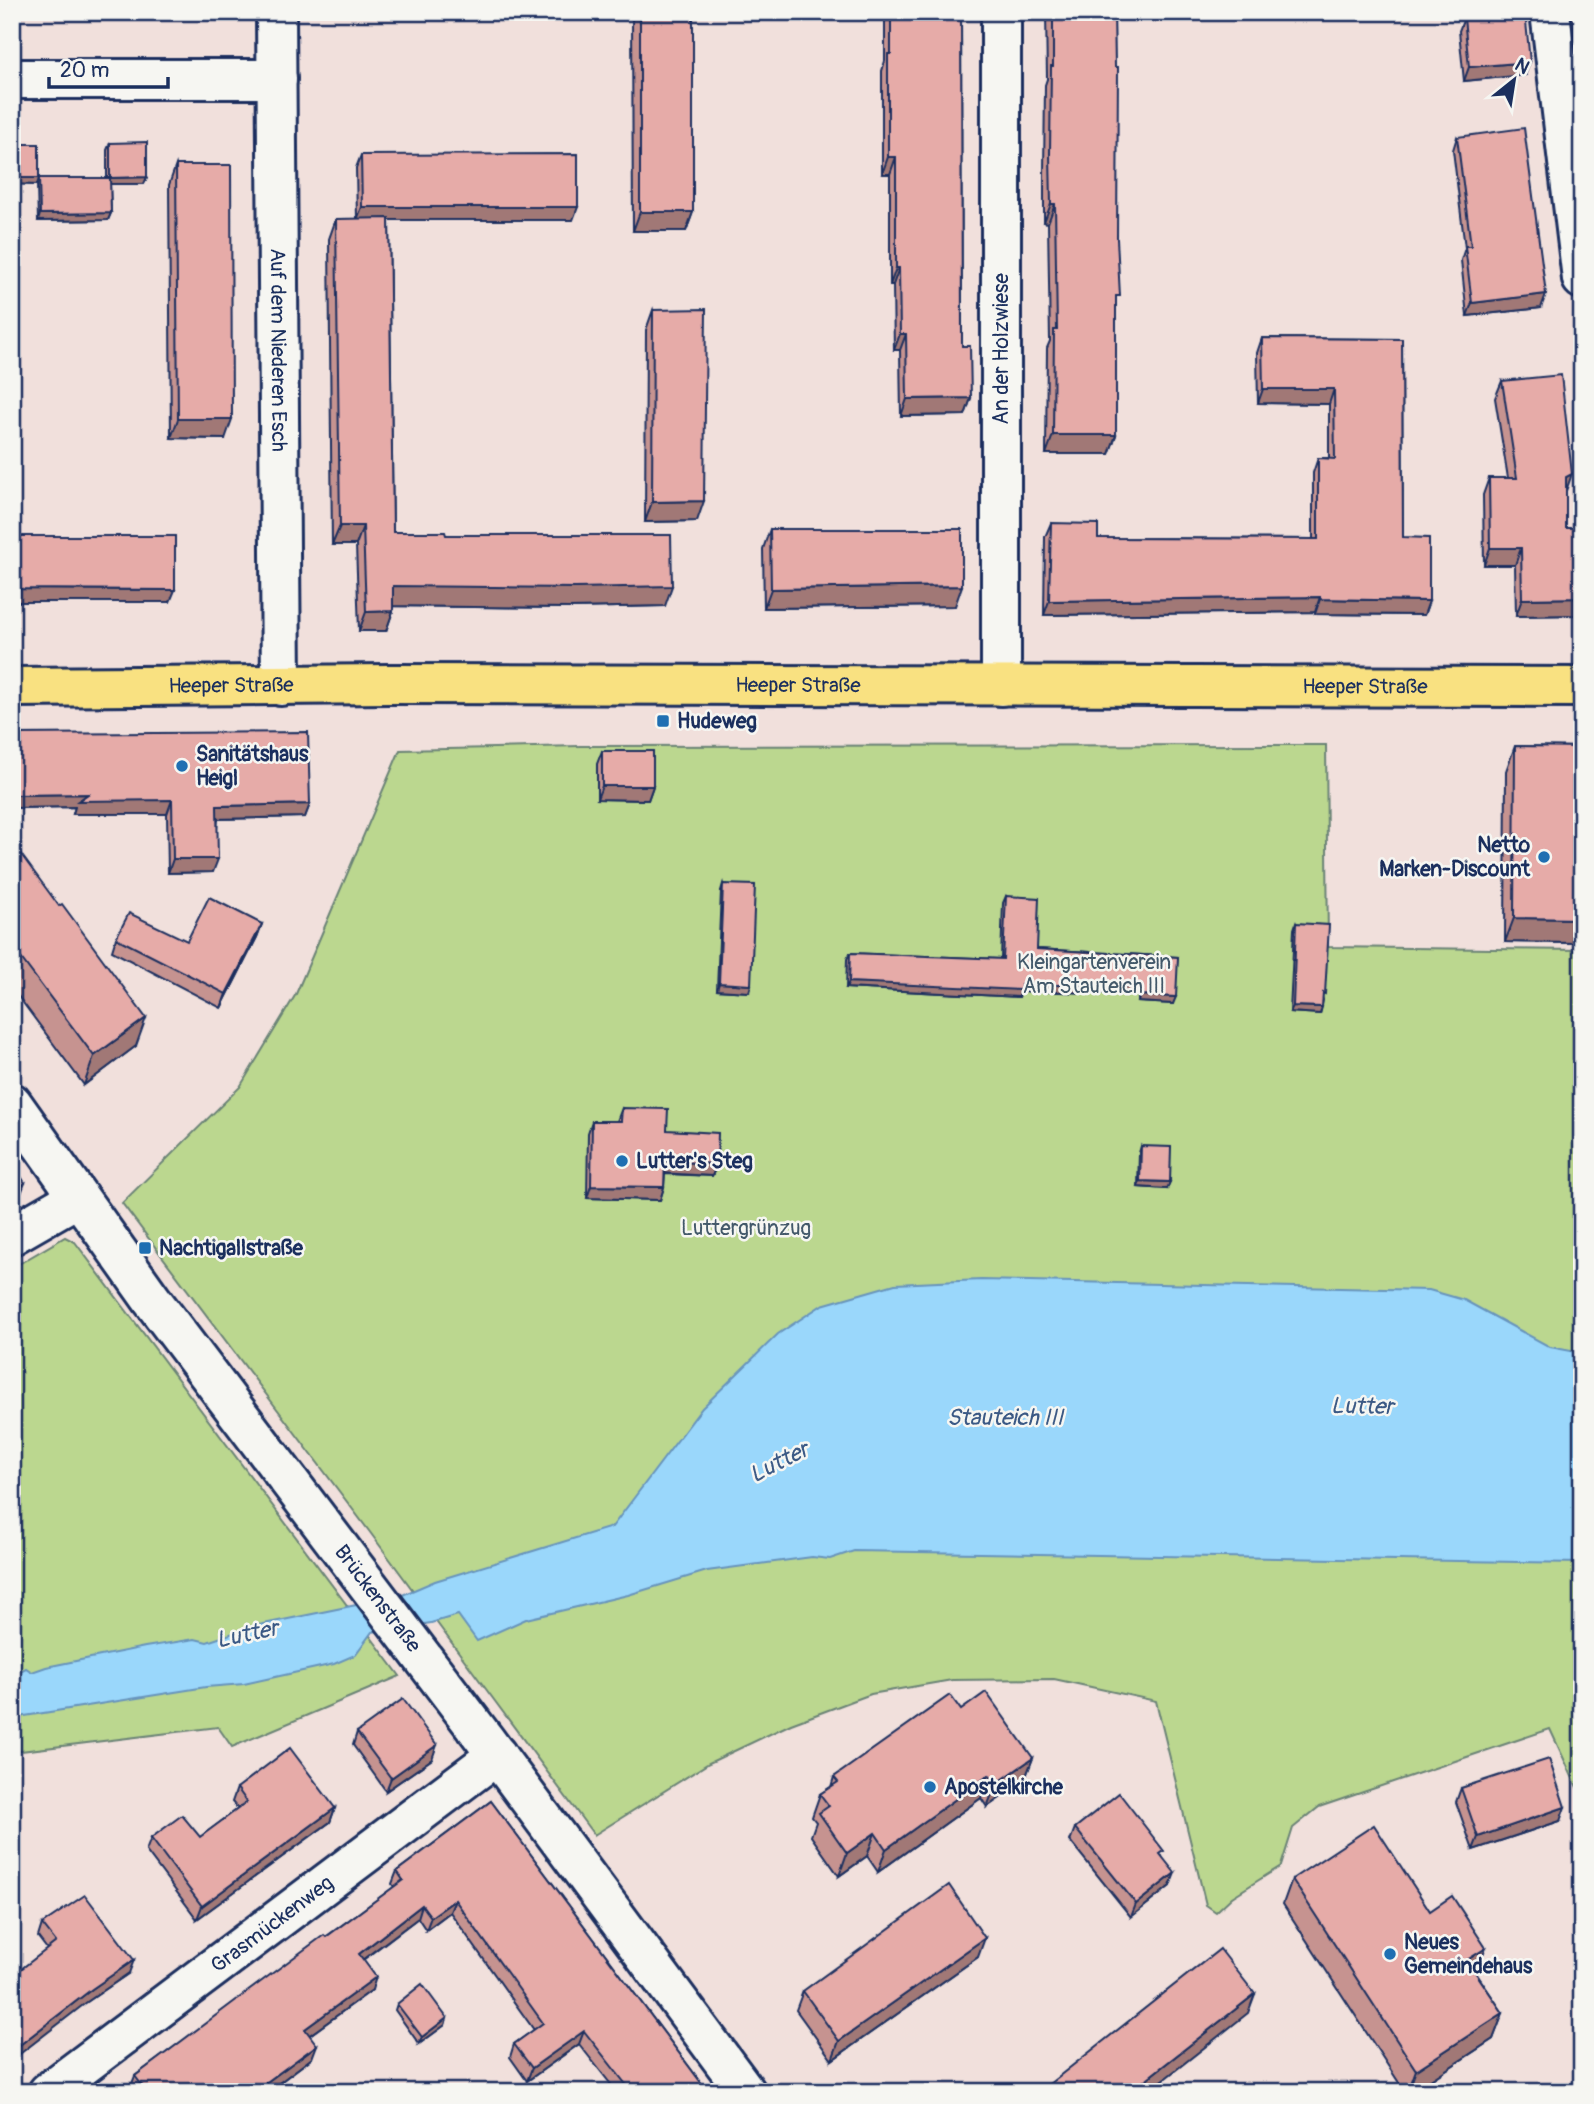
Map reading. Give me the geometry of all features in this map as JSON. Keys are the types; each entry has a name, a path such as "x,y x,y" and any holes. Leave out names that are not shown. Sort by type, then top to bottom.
{"main road":[{"name":"Heeper Straße","path":"12,687 1582,687"}],"street":[{"name":"Auf dem Niederen Esch","path":"276,12 281,686"},
{"name":"An der Holzwiese","path":"1001,12 1001,686"},
{"path":"1550,12 1582,279"},
{"path":"12,79 277,79"},
{"name":"Brückenstraße","path":"12,1103 152,1300 497,1755 746,2092"},
{"path":"12,1235 78,1197"},
{"name":"Grasmückenweg","path":"48,2092 497,1755"}],"green space":[{"name":"Luttergrünzug","path":"1326,745 1328,947 1582,950 1582,1798 1550,1729 1319,1807 1293,1828 1281,1866 1232,1897 1216,1912 1206,1905 1156,1701 1054,1679 952,1680 871,1694 791,1724 709,1763 594,1835 122,1203 240,1087 296,994 400,750 581,746"},
{"path":"65,1237 75,1242 400,1676 232,1747 218,1727 12,1752 12,1268"}],"water":[{"name":"Stauteich III","path":"981,1280 1429,1290 1464,1300 1550,1347 1582,1353 1582,1563 854,1551 830,1559 812,1557 707,1571 628,1595 526,1619 477,1641 458,1615 431,1623 372,1632 355,1655 334,1664 244,1684 206,1687 12,1718 12,1675 26,1668 32,1672 145,1647 195,1639 207,1642 254,1626 400,1596 435,1581 612,1527 702,1408 778,1334 822,1305 895,1284"}],"building":[{"path":"640,12 693,12 693,212 640,212"},
{"path":"891,12 961,12 962,346 970,346 971,398 907,399 906,334 900,334 899,268 896,268 896,157 888,157 888,54 891,54"},
{"path":"1053,12 1114,12 1115,67 1118,67 1117,239 1120,296 1116,296 1116,435 1053,435 1054,330 1057,330 1055,204 1051,204 1050,154"},
{"path":"1525,12 1530,62 1469,67 1464,18"},
{"path":"1524,128 1546,294 1472,303 1465,246 1471,246 1457,137"},
{"path":"147,142 147,177 110,178 110,143"},
{"path":"12,144 39,144 39,178 12,178"},
{"path":"578,154 578,207 362,207 361,155"},
{"path":"176,165 231,165 232,419 178,419"},
{"path":"39,178 110,178 111,213 40,214"},
{"path":"389,218 393,532 445,532 446,535 671,535 672,586 393,586 393,611 366,612 363,526 340,526 336,219"},
{"path":"706,309 704,501 652,502 653,310"},
{"path":"1262,338 1402,339 1403,537 1429,538 1429,601 1320,597 1049,601 1051,523 1098,524 1098,538 1318,539 1318,458 1335,459 1334,389 1263,389"},
{"path":"1561,375 1572,474 1566,477 1566,528 1582,528 1582,598 1522,599 1521,548 1490,548 1489,478 1517,478 1502,381"},
{"path":"770,529 962,529 962,586 771,589"},
{"path":"12,536 175,536 175,590 12,589"},
{"path":"308,732 310,804 217,806 218,859 173,859 172,800 78,801 88,794 12,795 12,734"},
{"name":"Netto Marken-Discount","path":"1515,746 1582,747 1582,919 1514,918"},
{"path":"602,751 653,751 653,786 602,786"},
{"path":"12,842 59,906 62,904 146,1018 94,1056 12,946"},
{"path":"723,884 755,885 751,985 719,983"},
{"path":"1006,896 1039,898 1037,949 1178,957 1176,997 1140,995 1140,987 1021,984 1021,990 849,982 850,953 1003,959"},
{"path":"209,897 262,924 226,994 116,938 129,913 187,941"},
{"path":"1296,923 1329,925 1322,1007 1293,1006"},
{"path":"622,1108 668,1109 667,1130 718,1133 717,1164 665,1161 664,1187 591,1186 592,1121 621,1121"},
{"path":"1141,1146 1171,1147 1170,1182 1140,1181"},
{"path":"12,1162 25,1183 12,1191"},
{"name":"Apostelkirche","path":"986,1692 1033,1758 996,1784 989,1775 886,1849 875,1833 847,1853 819,1813 829,1806 820,1794 838,1782 834,1777 950,1695 961,1710"},
{"path":"403,1699 437,1745 391,1778 357,1732"},
{"path":"290,1748 335,1808 202,1906 151,1838 182,1815 200,1837 247,1802 237,1788"},
{"path":"1549,1759 1565,1807 1478,1837 1461,1788"},
{"path":"1119,1793 1164,1851 1160,1854 1175,1873 1136,1904 1075,1828"},
{"path":"491,1801 708,2092 632,2092 584,2031 532,2068 514,2044 543,2023 455,1900 431,1917 422,1905 359,1954 376,1977 305,2029 317,2045 260,2087 249,2092 147,2092 135,2076 324,1935 326,1937 403,1880 397,1871"},
{"name":"Neues Gemeindehaus","path":"1374,1825 1430,1911 1452,1896 1486,1948 1467,1960 1503,2013 1416,2070 1292,1879"},
{"path":"949,1885 985,1938 839,2041 803,1991"},
{"path":"85,1895 134,1960 12,2051 12,1976 56,1942 42,1924"},
{"path":"1220,1949 1255,1994 1130,2092 1039,2092"},
{"path":"422,1984 447,2018 422,2037 397,2004"}],"place":[{"name":"Hudeweg","path":"663,721"},
{"name":"Sanitätshaus Heigl","path":"182,766"},
{"name":"Netto Marken-Discount","path":"1544,857"},
{"name":"Lutter's Steg","path":"622,1161"},
{"name":"Nachtigallstraße","path":"145,1248"},
{"name":"Apostelkirche","path":"930,1787"},
{"name":"Neues Gemeindehaus","path":"1390,1954"}],"park label":[{"name":"Kleingartenverein Am Stauteich III","path":"1094,974"}],"water label":[{"name":"Lutter","path":"1362,1406"},
{"name":"Lutter","path":"779,1462"},
{"name":"Lutter","path":"247,1634"}]}
